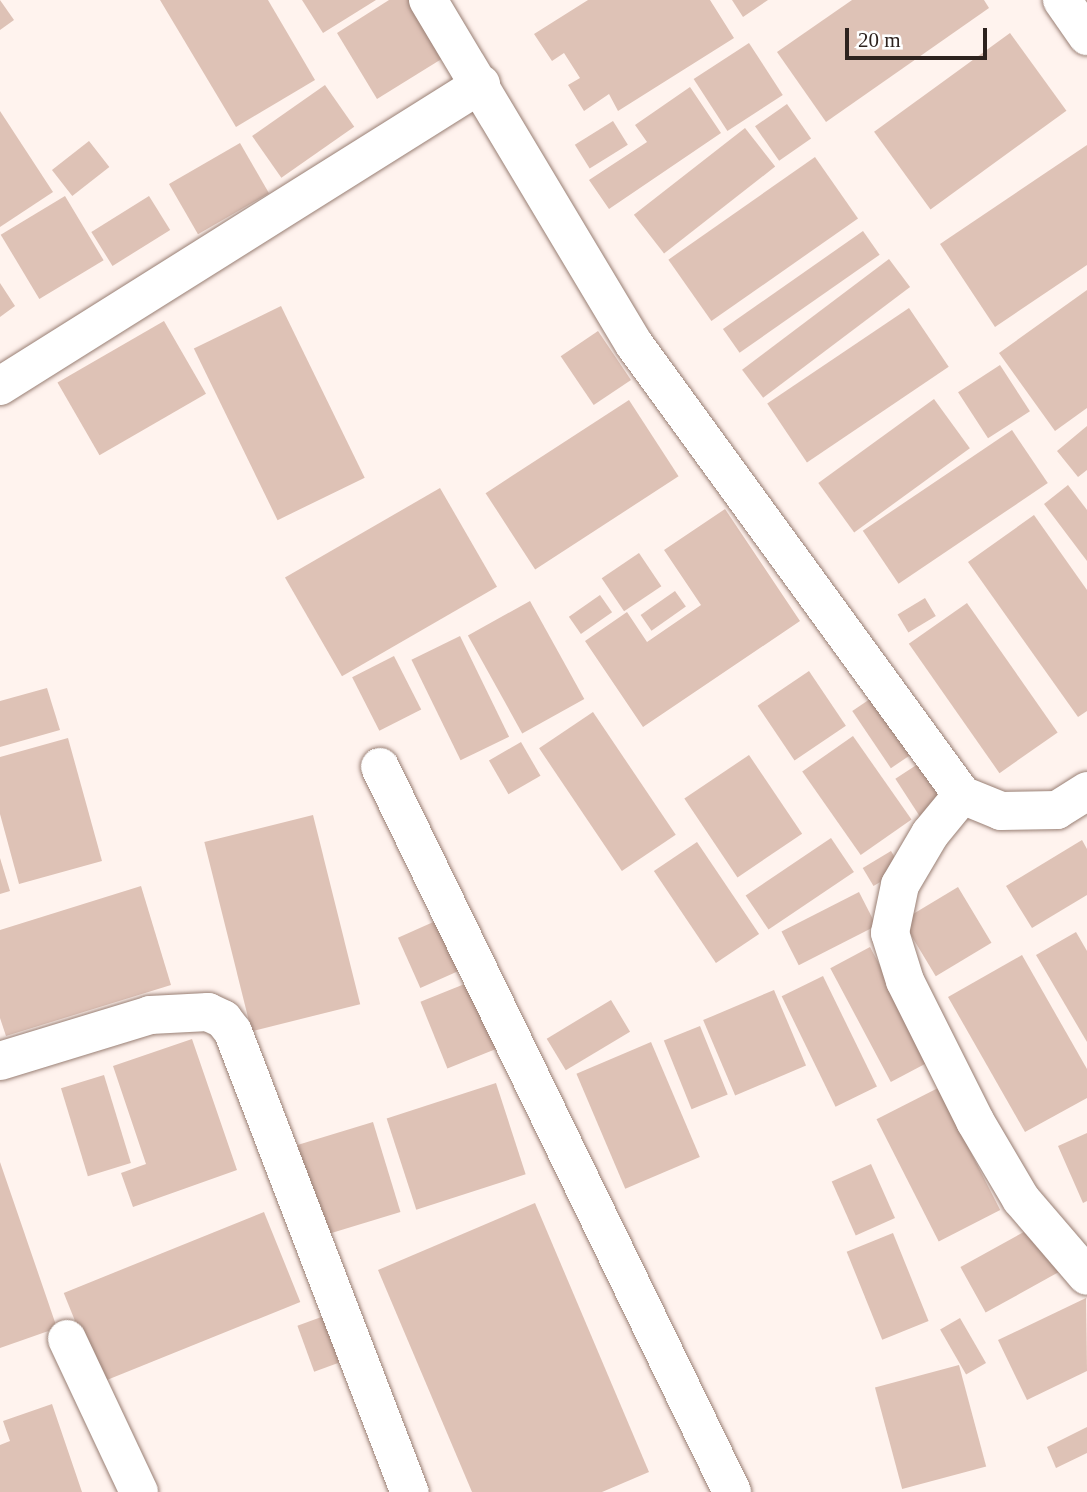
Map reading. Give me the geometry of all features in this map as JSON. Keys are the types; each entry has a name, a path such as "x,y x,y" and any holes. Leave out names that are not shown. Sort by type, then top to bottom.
{"street":[{"path":"428,0 481,83 635,344 962,794 1001,811 1057,810 1087,791"},
{"path":"1062,0 1087,36"},
{"path":"0,386 481,83"},
{"path":"380,767 732,1492"},
{"path":"962,794 930,834 900,885 890,933 905,981 975,1121 1021,1199 1087,1276"},
{"path":"0,1061 150,1015 208,1013 223,1019 238,1045 410,1492"},
{"path":"67,1339 139,1492"}],"building":[{"path":"0,0 14,20 0,30"},
{"path":"160,0 268,0 315,80 236,127"},
{"path":"302,0 376,0 323,33"},
{"path":"389,0 413,0 448,55 377,99 337,33"},
{"path":"588,0 710,0 734,38 618,111 609,94 584,111 568,85 580,78 564,53 552,61 534,34"},
{"path":"732,0 768,0 743,17"},
{"path":"852,0 984,0 989,8 826,122 777,52"},
{"path":"1010,33 1066,111 931,209 874,132"},
{"path":"749,43 783,95 727,131 694,79"},
{"path":"325,85 354,127 281,178 252,136"},
{"path":"690,87 721,133 609,209 589,180 647,142 635,125"},
{"path":"787,104 811,138 779,161 755,126"},
{"path":"0,111 53,192 0,227"},
{"path":"613,121 628,145 590,169 575,145"},
{"path":"745,128 775,167 664,253 634,215"},
{"path":"89,141 109,167 72,196 52,170"},
{"path":"240,143 269,193 198,234 169,184"},
{"path":"1087,145 1087,265 995,327 940,244"},
{"path":"815,157 858,218 711,321 668,260"},
{"path":"65,196 104,260 39,299 1,235"},
{"path":"149,196 170,230 113,266 91,232"},
{"path":"863,231 880,255 740,353 723,329"},
{"path":"889,259 910,287 763,398 742,370"},
{"path":"0,283 15,306 0,317"},
{"path":"1087,290 1087,408 1055,431 999,353"},
{"path":"281,306 365,478 278,520 194,349"},
{"path":"909,308 949,367 807,462 767,404"},
{"path":"164,321 206,394 99,455 57,383"},
{"path":"598,331 631,380 594,405 561,356"},
{"path":"1000,365 1030,411 988,438 958,392"},
{"path":"934,399 970,448 854,532 818,483"},
{"path":"629,400 679,476 535,569 486,493"},
{"path":"1087,426 1087,470 1078,477 1057,451"},
{"path":"1012,430 1048,483 899,584 863,531"},
{"path":"1068,485 1087,510 1087,561 1044,504"},
{"path":"440,488 497,587 342,676 285,578"},
{"path":"725,509 800,621 643,727 585,641 627,612 647,642 701,605 664,550"},
{"path":"1034,515 1087,590 1087,711 1078,717 968,562"},
{"path":"639,553 661,586 624,611 602,578"},
{"path":"675,591 686,607 651,631 641,615"},
{"path":"600,595 612,612 581,634 569,617"},
{"path":"925,598 936,616 908,632 898,614"},
{"path":"530,601 584,699 522,733 468,635"},
{"path":"967,603 1058,732 999,773 909,644"},
{"path":"460,636 509,737 461,760 411,660"},
{"path":"394,656 421,709 379,731 352,677"},
{"path":"809,671 846,726 795,760 758,706"},
{"path":"47,688 60,730 0,747 0,701"},
{"path":"873,697 912,754 891,768 852,711"},
{"path":"593,712 676,835 622,871 539,748"},
{"path":"853,736 912,820 861,855 802,772"},
{"path":"68,738 102,861 19,884 0,814 0,757"},
{"path":"521,742 540,776 508,794 489,760"},
{"path":"749,755 802,834 737,877 684,799"},
{"path":"918,764 946,807 923,821 895,779"},
{"path":"313,815 360,1004 252,1031 204,842"},
{"path":"831,838 854,872 769,930 746,896"},
{"path":"1082,840 1087,849 1087,895 1032,928 1006,886"},
{"path":"697,842 759,934 716,963 654,871"},
{"path":"891,851 902,869 874,886 863,868"},
{"path":"0,858 10,891 0,894"},
{"path":"141,886 171,985 6,1036 0,1018 0,930"},
{"path":"958,887 991,943 936,976 902,920"},
{"path":"859,892 876,926 799,965 781,931"},
{"path":"440,919 462,969 420,988 398,938"},
{"path":"1076,932 1087,951 1087,1042 1036,955"},
{"path":"870,947 931,1061 891,1082 830,968"},
{"path":"1022,955 1087,1069 1087,1098 1025,1132 948,997"},
{"path":"823,976 877,1087 836,1107 782,996"},
{"path":"477,979 504,1046 447,1069 420,1002"},
{"path":"774,990 806,1065 735,1096 703,1020"},
{"path":"611,1000 630,1032 566,1070 547,1039"},
{"path":"700,1026 728,1095 692,1109 664,1041"},
{"path":"192,1039 237,1170 133,1207 121,1173 146,1164 113,1066"},
{"path":"651,1042 700,1157 625,1189 576,1074"},
{"path":"104,1075 131,1163 88,1176 61,1088"},
{"path":"496,1083 526,1174 416,1210 387,1119"},
{"path":"938,1088 1000,1210 939,1241 877,1119"},
{"path":"373,1122 400,1212 325,1235 297,1145"},
{"path":"1087,1133 1087,1201 1083,1203 1058,1146"},
{"path":"0,1162 57,1328 0,1348"},
{"path":"871,1164 895,1218 856,1235 832,1181"},
{"path":"535,1203 649,1472 602,1492 472,1492 378,1270"},
{"path":"264,1212 300,1302 100,1383 64,1293"},
{"path":"1040,1223 1065,1268 986,1313 960,1267"},
{"path":"893,1233 929,1321 882,1340 847,1252"},
{"path":"1086,1298 1087,1371 1027,1400 998,1340"},
{"path":"335,1312 352,1358 314,1372 297,1326"},
{"path":"960,1318 986,1363 966,1375 940,1330"},
{"path":"959,1365 986,1466 902,1489 875,1388"},
{"path":"52,1404 82,1492 0,1492 0,1445 10,1441 3,1421"},
{"path":"1087,1427 1087,1453 1056,1468 1047,1447"}]}
